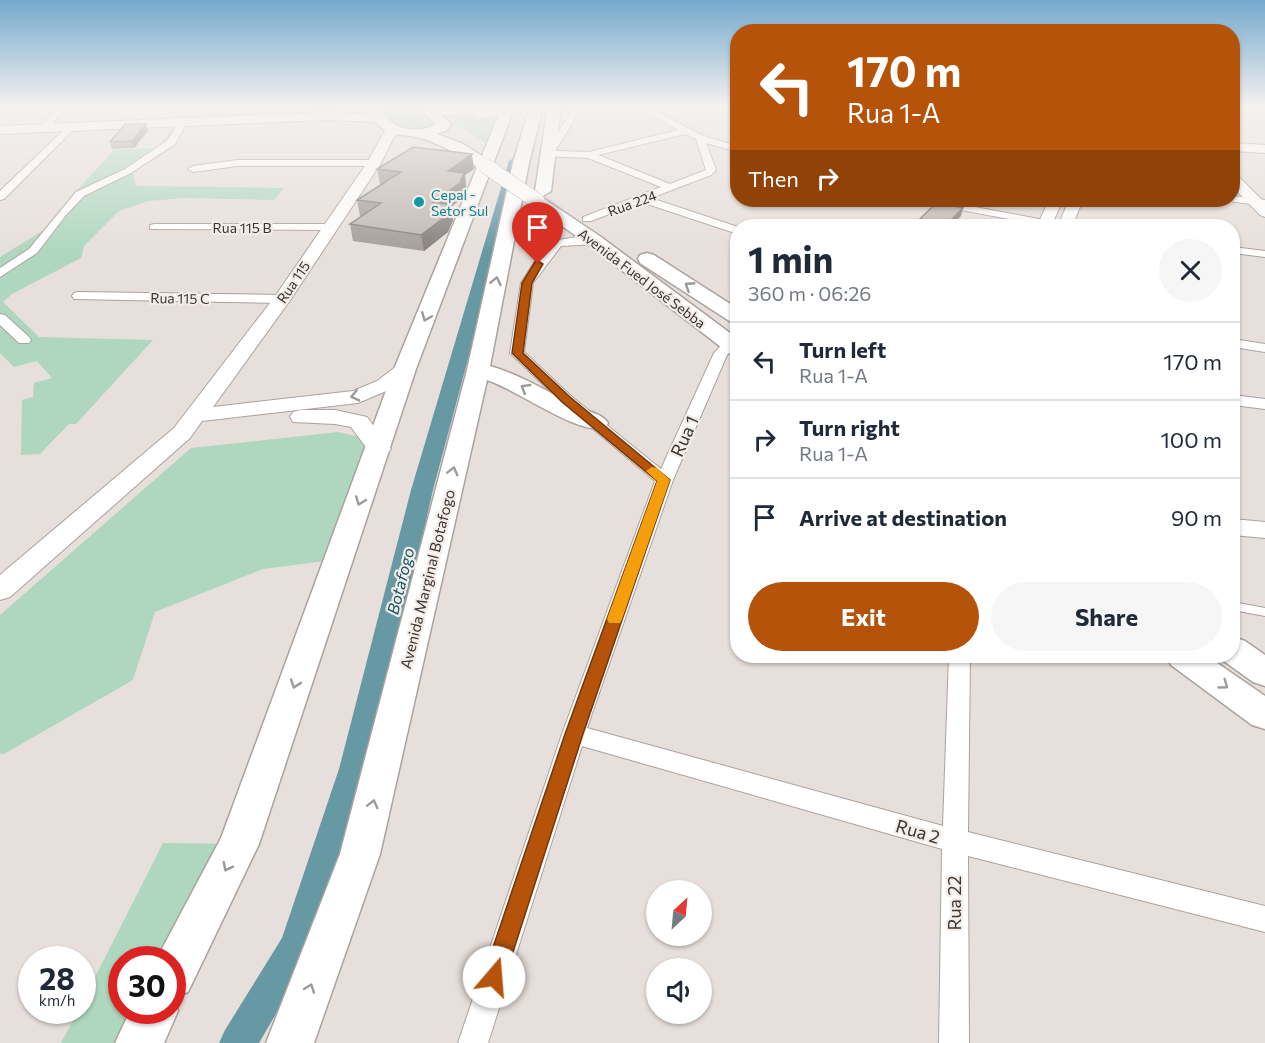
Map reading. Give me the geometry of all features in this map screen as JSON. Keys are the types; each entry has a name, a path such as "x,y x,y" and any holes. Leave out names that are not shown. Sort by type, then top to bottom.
{"main road":[{"path":"186,948 239,844 379,449 475,155"},
{"name":"Avenida Fued José Sebba","path":"479,155 539,195 595,241 730,343"},
{"name":"Avenida Marginal Botafogo","path":"290,1043 360,854 478,370 523,155"},
{"path":"539,195 549,155"},
{"name":"Avenida Fued José Sebba","path":"539,195 587,219 730,313"},
{"path":"478,370 511,380 572,413 596,423"},
{"path":"1240,655 1265,672"},
{"path":"1193,663 1265,715"},
{"path":"139,1043 148,1024"}],"street":[{"path":"0,197 43,155"},
{"path":"0,273 33,251 62,213 80,194 128,171 153,155"},
{"name":"Rua 115","path":"0,590 189,424 282,299 379,155"},
{"path":"576,155 589,155 672,188"},
{"name":"Rua 224","path":"587,219 643,200 711,170 706,155"},
{"path":"193,170 237,163 374,164"},
{"path":"1240,173 1262,203"},
{"path":"0,180 17,180"},
{"path":"1240,185 1262,203"},
{"path":"643,200 730,228"},
{"path":"1240,200 1262,203"},
{"path":"957,207 1015,219"},
{"name":"Rua 115 B","path":"154,226 330,227"},
{"path":"595,241 576,240 557,243 538,264 527,283 517,353 566,399 664,480"},
{"path":"1240,251 1265,254"},
{"name":"Rua 115 C","path":"78,296 282,299"},
{"path":"0,318 24,340"},
{"path":"1240,344 1265,348"},
{"name":"Rua 1","path":"473,1043 574,734 664,480 721,353 730,348"},
{"path":"189,424 358,397 384,385 405,369"},
{"path":"1240,401 1265,404"},
{"path":"189,424 314,415 336,417 359,422 379,449"},
{"path":"1240,511 1265,514"},
{"path":"1240,527 1265,530"},
{"name":"Rua 22","path":"954,1043 955,841 960,663"},
{"name":"Rua 2","path":"574,734 955,841 1265,919"}],"lane":[{"path":"1240,607 1265,612"}],"green space":[{"path":"110,155 162,155 133,172 136,186 284,188 274,200 185,198 148,201 119,211 84,246 81,258 12,294 3,302 39,337 153,340 76,424 69,424 40,454 21,455 22,400 33,397 34,383 52,378 37,361 14,367 0,353 0,257 47,228 70,198"},
{"path":"338,432 360,437 375,454 325,561 263,569 155,612 133,680 4,754 0,754 0,615 191,448"},
{"path":"163,843 239,844 180,946 111,946"},
{"path":"108,952 108,1024 148,1024 139,1043 61,1043 71,1024 96,1024 96,975"}],"building":[{"name":"Cepal - Setor Sul","path":"400,155 471,155 448,171 464,173 460,183 433,202 451,205 446,216 421,235 350,224 381,203 357,200 401,172 377,169"},
{"path":"932,207 963,208 952,219 920,219"}],"waterway":[{"name":"Botafogo","path":"238,1043 297,947 354,769 422,490 515,161"}],"slow traffic":[{"path":"614,619 664,480 652,471"}],"place":[{"name":"Cepal - Setor Sul","path":"419,202"}],"route":[{"path":"494,977 574,734 664,480 566,399 517,353 527,283 538,264"}]}
